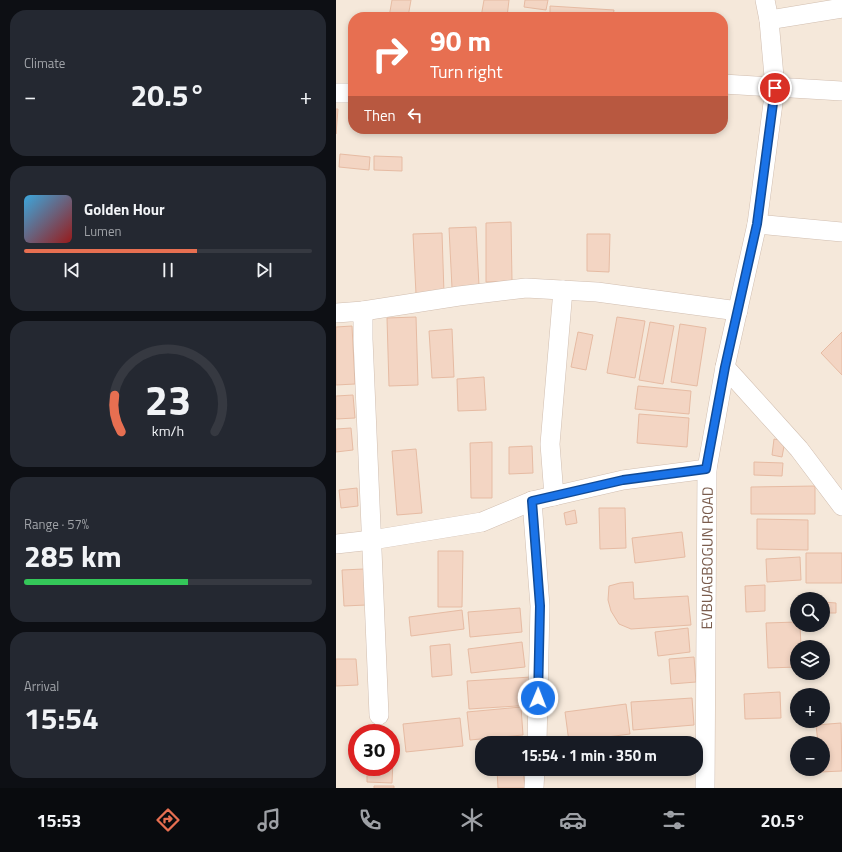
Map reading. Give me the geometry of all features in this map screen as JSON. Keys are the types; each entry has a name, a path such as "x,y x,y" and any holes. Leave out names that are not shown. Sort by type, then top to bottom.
{"street":[{"name":"EVBUAGBOGUN ROAD","path":"705,788 706,469 725,367 757,224 775,88 769,20 765,0"},
{"path":"769,20 842,8"},
{"path":"728,84 842,91"},
{"path":"336,93 348,93"},
{"path":"757,224 842,232"},
{"path":"336,313 363,311 459,296 526,288 597,292 738,311"},
{"path":"554,496 550,444 563,290"},
{"path":"363,311 379,715"},
{"path":"725,367 799,449 842,506"},
{"path":"336,544 372,540 482,522 532,501 623,480 706,469"},
{"path":"532,501 540,606 536,736"},
{"path":"534,788 535,776"}],"shaded area":[{"path":"336,0 842,0 842,788 336,788"}],"building":[{"path":"392,0 411,0 409,12 390,12"},
{"path":"484,0 509,0 508,12 482,12"},
{"path":"525,0 548,0 546,10 524,7"},
{"path":"550,6 614,10 614,12 550,12"},
{"path":"336,109 338,109 336,134"},
{"path":"340,154 370,157 369,170 339,167"},
{"path":"374,156 402,157 402,171 374,170"},
{"path":"511,222 512,281 486,282 486,223"},
{"path":"476,227 479,286 452,288 449,228"},
{"path":"442,233 444,293 416,294 413,234"},
{"path":"587,234 610,234 609,272 587,271"},
{"path":"416,317 418,385 389,386 387,318"},
{"path":"617,317 645,321 635,378 607,373"},
{"path":"650,322 674,326 663,384 639,380"},
{"path":"680,324 706,328 697,386 671,382"},
{"path":"352,326 355,384 336,385 336,327"},
{"path":"452,329 454,377 432,378 429,331"},
{"path":"578,332 593,335 586,370 571,367"},
{"path":"842,332 842,375 821,353"},
{"path":"484,377 486,410 458,411 457,379"},
{"path":"638,386 691,391 689,414 635,409"},
{"path":"353,395 355,418 336,419 336,396"},
{"path":"639,414 689,418 687,447 637,443"},
{"path":"351,428 353,450 336,452 336,429"},
{"path":"774,439 785,441 782,457 772,455"},
{"path":"492,442 492,498 471,498 470,443"},
{"path":"532,446 533,473 509,474 509,447"},
{"path":"416,449 422,513 397,515 392,451"},
{"path":"754,462 783,463 782,476 754,475"},
{"path":"815,486 815,514 751,514 751,487"},
{"path":"357,488 358,506 341,508 339,490"},
{"path":"599,508 625,508 626,548 600,549"},
{"path":"575,510 577,523 566,525 564,513"},
{"path":"757,519 808,520 808,550 757,549"},
{"path":"682,532 685,557 635,563 632,538"},
{"path":"438,551 463,551 462,607 438,607"},
{"path":"806,553 842,553 842,583 806,583"},
{"path":"800,557 801,580 767,582 766,559"},
{"path":"364,569 366,605 344,606 342,570"},
{"path":"633,582 634,599 688,596 691,625 631,629 619,624 611,611 608,600 609,586"},
{"path":"765,585 765,611 746,612 745,586"},
{"path":"830,603 836,603 836,613 830,613"},
{"path":"520,608 522,632 470,637 468,612"},
{"path":"462,610 464,629 411,636 409,617"},
{"path":"790,622 790,632 800,632 801,640 790,640 790,667 768,668 766,623"},
{"path":"688,628 690,652 658,656 655,632"},
{"path":"522,642 525,667 471,673 468,649"},
{"path":"450,644 452,675 432,677 430,646"},
{"path":"694,657 696,682 671,684 669,659"},
{"path":"336,659 356,659 358,685 336,686"},
{"path":"531,677 533,705 469,709 467,681"},
{"path":"780,692 781,718 745,719 744,694"},
{"path":"692,698 694,725 633,730 631,702"},
{"path":"626,704 630,734 615,736 568,736 565,712"},
{"path":"521,707 523,735 475,736 475,740 470,740 467,712"},
{"path":"460,718 463,746 406,752 403,724"},
{"path":"841,723 842,771 830,772 830,736 817,736 816,728 830,728 830,724"},
{"path":"367,776 392,776 392,783 367,782"},
{"path":"497,776 524,776 525,788 498,788"},
{"path":"374,786 394,786 394,788 374,788"}],"route":[{"path":"538,698 540,606 532,501 623,480 706,469 725,367 757,224 775,88"}]}
